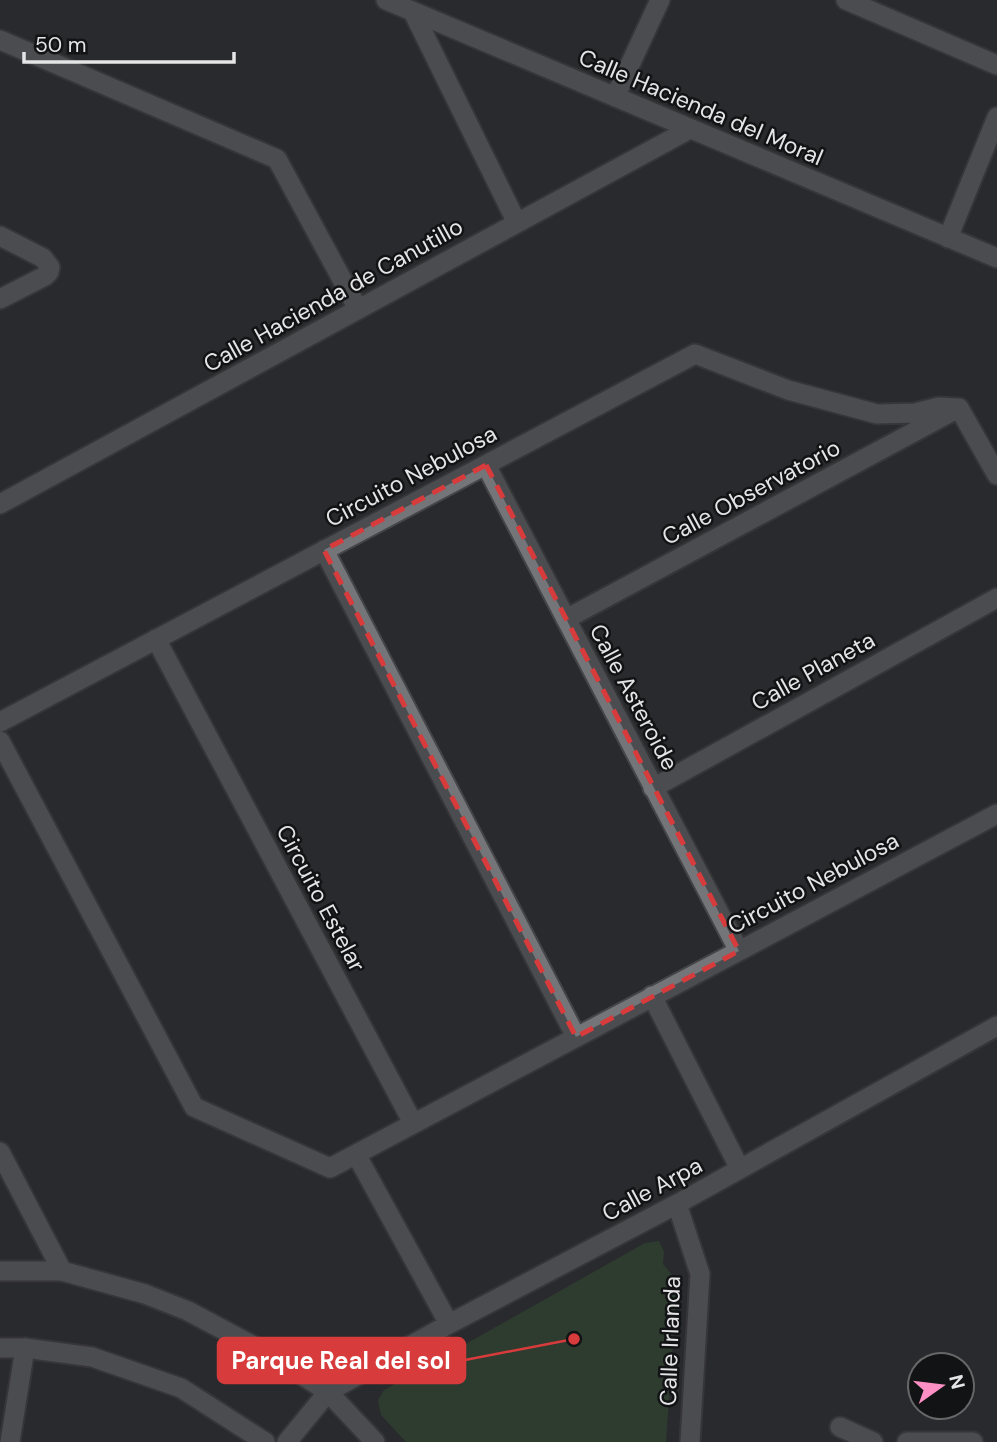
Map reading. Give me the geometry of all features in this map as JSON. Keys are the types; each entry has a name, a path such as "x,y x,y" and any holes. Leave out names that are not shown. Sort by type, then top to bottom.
{"street":[{"name":"Calle Hacienda del Moral","path":"386,0 997,258"},
{"path":"615,97 660,0"},
{"path":"849,1 997,65"},
{"path":"413,12 517,223"},
{"path":"0,40 277,159 358,309"},
{"path":"948,238 997,117"},
{"name":"Calle Hacienda de Canutillo","path":"0,504 690,129"},
{"path":"0,236 43,258 50,267 45,276 0,299"},
{"name":"Circuito Nebulosa","path":"576,1037 324,550 695,354 788,390 877,414 915,413 939,407 959,408"},
{"path":"959,408 997,475"},
{"name":"Calle Observatorio","path":"566,619 959,408"},
{"name":"Calle Asteroide","path":"486,465 738,951"},
{"path":"0,722 324,550"},
{"name":"Calle Planeta","path":"653,788 997,598"},
{"name":"Circuito Estelar","path":"156,639 413,1123"},
{"path":"0,741 194,1107 330,1168 413,1123"},
{"name":"Circuito Nebulosa","path":"413,1123 997,814"},
{"path":"652,996 740,1169"},
{"name":"Calle Arpa","path":"328,1391 677,1204 997,1026"},
{"path":"0,1152 62,1271"},
{"path":"356,1154 449,1324"},
{"name":"Calle Irlanda","path":"677,1204 700,1274 690,1442"},
{"path":"0,1271 62,1271 145,1294 188,1311 276,1358 328,1391 375,1442"},
{"path":"0,1348 25,1348 92,1357 181,1388 265,1442"},
{"path":"10,1442 25,1348"},
{"path":"287,1442 328,1391"},
{"path":"840,1427 873,1442"},
{"path":"908,1442 973,1442"}],"highlighted area":[{"path":"486,465 739,951 576,1037 324,550"}],"green space":[{"path":"659,1241 664,1252 663,1264 677,1287 666,1442 406,1442 381,1415 378,1400 384,1390 645,1243"}],"place":[{"name":"Parque Real del sol","path":"574,1339"}]}
